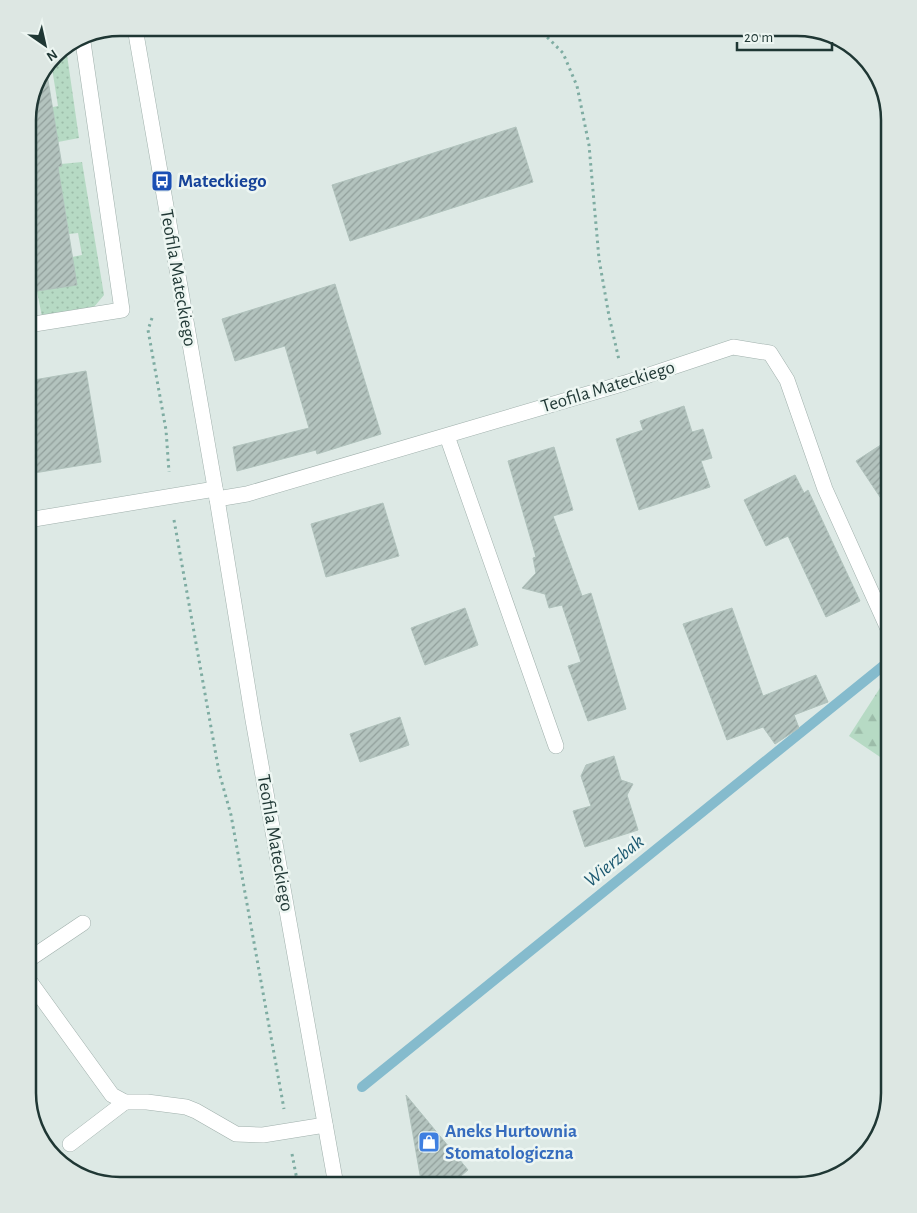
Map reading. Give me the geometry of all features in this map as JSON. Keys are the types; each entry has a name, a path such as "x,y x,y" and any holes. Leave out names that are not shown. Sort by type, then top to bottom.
{"street":[{"name":"Teofila Mateckiego","path":"135,36 216,494 253,720 334,1177"},
{"path":"36,324 122,310 84,46"},
{"name":"Teofila Mateckiego","path":"216,494 247,494 625,383 733,347 770,353 787,380 825,488 881,611"},
{"path":"447,436 556,746"},
{"path":"36,519 170,498 216,494"},
{"path":"36,955 83,923"},
{"path":"36,990 112,1094 125,1102 147,1102 186,1107 236,1134 264,1135 325,1125"},
{"path":"70,1144 125,1102"}],"path":[{"path":"546,36 564,53 577,86 590,144 599,259 609,316 625,383"},
{"path":"152,318 148,330 166,430 170,498 219,772 231,815 296,1177"}],"green space":[{"path":"69,70 79,138 58,142 48,108 58,106 53,71"},
{"path":"82,162 104,295 94,307 42,317 37,291 76,284 72,257 82,255 78,233 69,234 58,167 61,164"},
{"path":"881,686 881,758 849,736"}],"building":[{"path":"48,79 62,166 58,167 77,285 37,291 36,115 39,99"},
{"path":"516,127 533,182 350,241 332,185"},
{"path":"335,284 381,434 317,454 316,450 237,471 233,447 309,428 285,346 235,361 222,319"},
{"path":"86,371 101,462 36,473 36,380"},
{"path":"684,406 692,432 703,429 712,458 701,461 710,487 639,510 616,439 643,430 640,421"},
{"path":"881,445 881,498 856,461"},
{"path":"554,447 573,510 553,516 582,596 591,593 626,709 588,721 568,666 581,662 562,605 549,608 545,594 522,588 536,573 533,558 536,557 508,461"},
{"path":"795,475 804,493 808,490 860,601 826,617 788,536 766,546 744,500"},
{"path":"383,503 399,556 326,577 311,524"},
{"path":"465,608 478,645 425,665 411,628"},
{"path":"732,608 763,696 816,675 828,702 794,715 799,728 775,744 763,727 727,740 683,624"},
{"path":"400,717 409,745 360,762 350,734"},
{"path":"614,756 621,780 633,784 627,795 638,830 585,847 573,811 591,806 581,776 586,765"},
{"name":"Aneks Hurtownia Stomatologiczna","path":"406,1095 468,1170 460,1177 420,1177"}],"waterway":[{"name":"Wierzbak","path":"362,1087 881,668"}],"place":[{"name":"Mateckiego","path":"162,181"},
{"name":"Aneks Hurtownia Stomatologiczna","path":"429,1142"}]}
